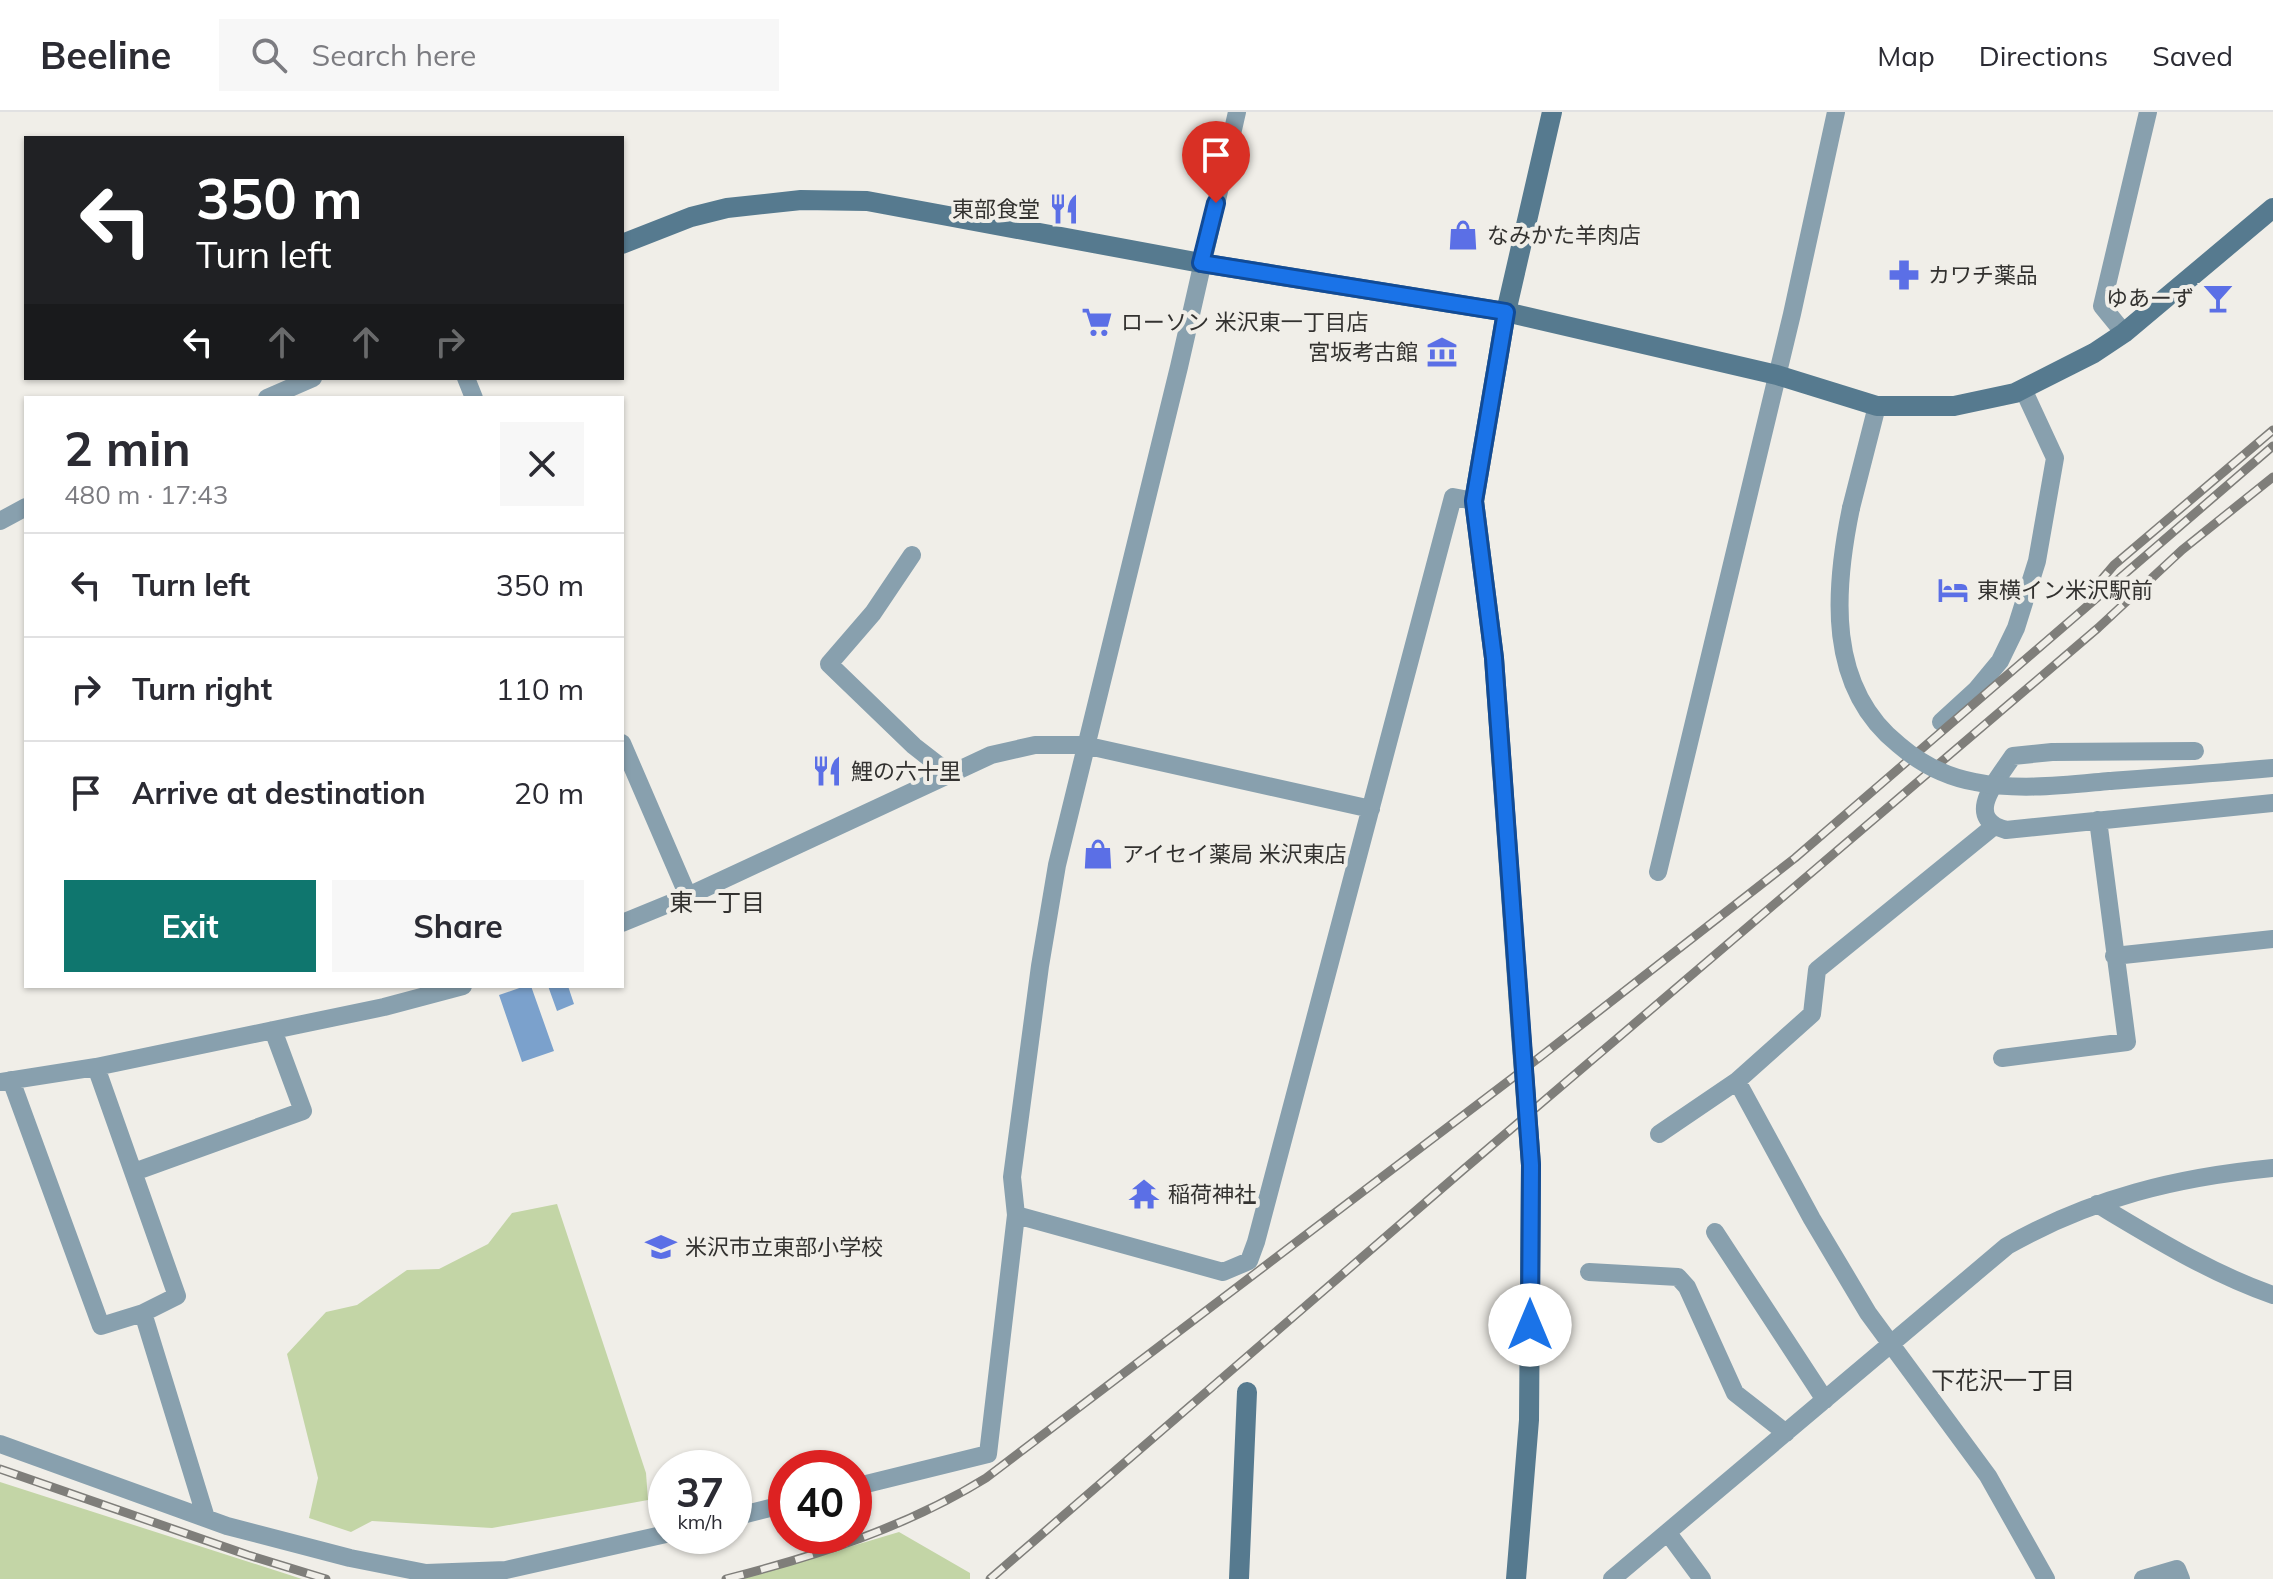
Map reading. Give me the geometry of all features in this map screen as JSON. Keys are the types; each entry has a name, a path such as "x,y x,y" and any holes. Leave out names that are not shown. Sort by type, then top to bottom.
{"street":[{"path":"872,1483 988,1454 1016,1215 1012,1177 1040,966 1057,865 1179,367 1237,112"},
{"path":"1516,1579 1529,1420 1531,1165 1494,658 1474,501 1506,312 1552,112"},
{"path":"1658,872 1777,375 1836,112"},
{"path":"2124,333 2102,306 2148,112"},
{"path":"624,243 691,217 727,208 788,201 867,201 1201,263 1506,312 1777,375 1877,406 1954,406 2023,389 2094,353 2124,333 2273,208"},
{"path":"272,396 308,380"},
{"path":"1941,722 1976,690 2000,661 2016,628 2037,561 2055,458 2023,389"},
{"path":"1877,406 1841,556 1839,626 1844,662 1856,691 1886,735 1924,764 1975,783 2056,786 2273,768"},
{"path":"1016,1215 1223,1272 1249,1261 1453,497 1474,501"},
{"path":"0,521 24,508"},
{"path":"912,555 873,613 829,664 914,746 950,774"},
{"path":"624,922 688,896 991,755 1035,745 1084,745 1371,809"},
{"path":"624,748 688,896"},
{"path":"2195,751 2052,752 2013,756 1984,803 1985,816 1993,827 2006,830 2273,803"},
{"path":"2002,1058 2127,1042 2098,820"},
{"path":"1659,1134 1737,1081 1812,1014 1817,970 1993,827"},
{"path":"2114,956 2273,939"},
{"path":"96,1067 177,1296 143,1313 101,1326 5,1081 96,1067 384,1007 455,988"},
{"path":"134,1172 303,1111 273,1030"},
{"path":"1737,1081 1812,1219 1868,1313 1988,1476 2046,1579"},
{"path":"1616,1578 2007,1246 2044,1225 2120,1195 2218,1173 2273,1168"},
{"path":"2097,1204 2184,1256 2273,1295"},
{"path":"1715,1232 1825,1400"},
{"path":"1589,1272 1678,1277 1687,1287 1735,1393 1786,1433"},
{"path":"143,1313 206,1518"},
{"path":"1239,1579 1247,1392"},
{"path":"0,1444 206,1518 350,1558 426,1573 506,1570 648,1538"},
{"path":"1668,1533 1702,1579"},
{"path":"2143,1579 2177,1569 2181,1579"}],"green space":[{"path":"557,1204 646,1473 648,1500 492,1528 372,1521 351,1532 309,1518 318,1478 287,1354 326,1312 357,1305 407,1270 439,1269 488,1244 512,1213"},
{"path":"0,1482 302,1579 0,1579"},
{"path":"899,1532 970,1573 970,1579 742,1579 826,1554 872,1554 872,1540"}],"water":[{"path":"519,988 532,988 554,1051 522,1062 499,995"},
{"path":"549,988 569,988 574,1004 557,1011"}],"railway":[{"path":"2096,586 2114,565 2273,430"},
{"path":"726,1579 860,1538 925,1511 986,1478 1540,1057 1795,858 2273,446"},
{"path":"990,1579 2098,628 2182,550 2273,477"},
{"path":"0,1469 326,1579"}],"place":[{"name":"東部食堂","path":"1064,209"},
{"name":"なみかた羊肉店","path":"1463,235"},
{"name":"カワチ薬品","path":"1904,275"},
{"name":"ゆあーず","path":"2218,298"},
{"name":"ローソン 米沢東一丁目店","path":"1097,322"},
{"name":"宮坂考古館","path":"1442,352"},
{"name":"東横イン米沢駅前","path":"1953,590"},
{"name":"鯉の六十里","path":"827,771"},
{"name":"アイセイ薬局 米沢東店","path":"1098,854"},
{"name":"稲荷神社","path":"1144,1194"},
{"name":"米沢市立東部小学校","path":"661,1247"}],"district":[{"name":"東一丁目","path":"717,902"},
{"name":"下花沢一丁目","path":"2003,1380"}],"route":[{"path":"1216,203 1201,263 1506,312 1474,501 1494,658 1531,1165 1530,1325"}]}
